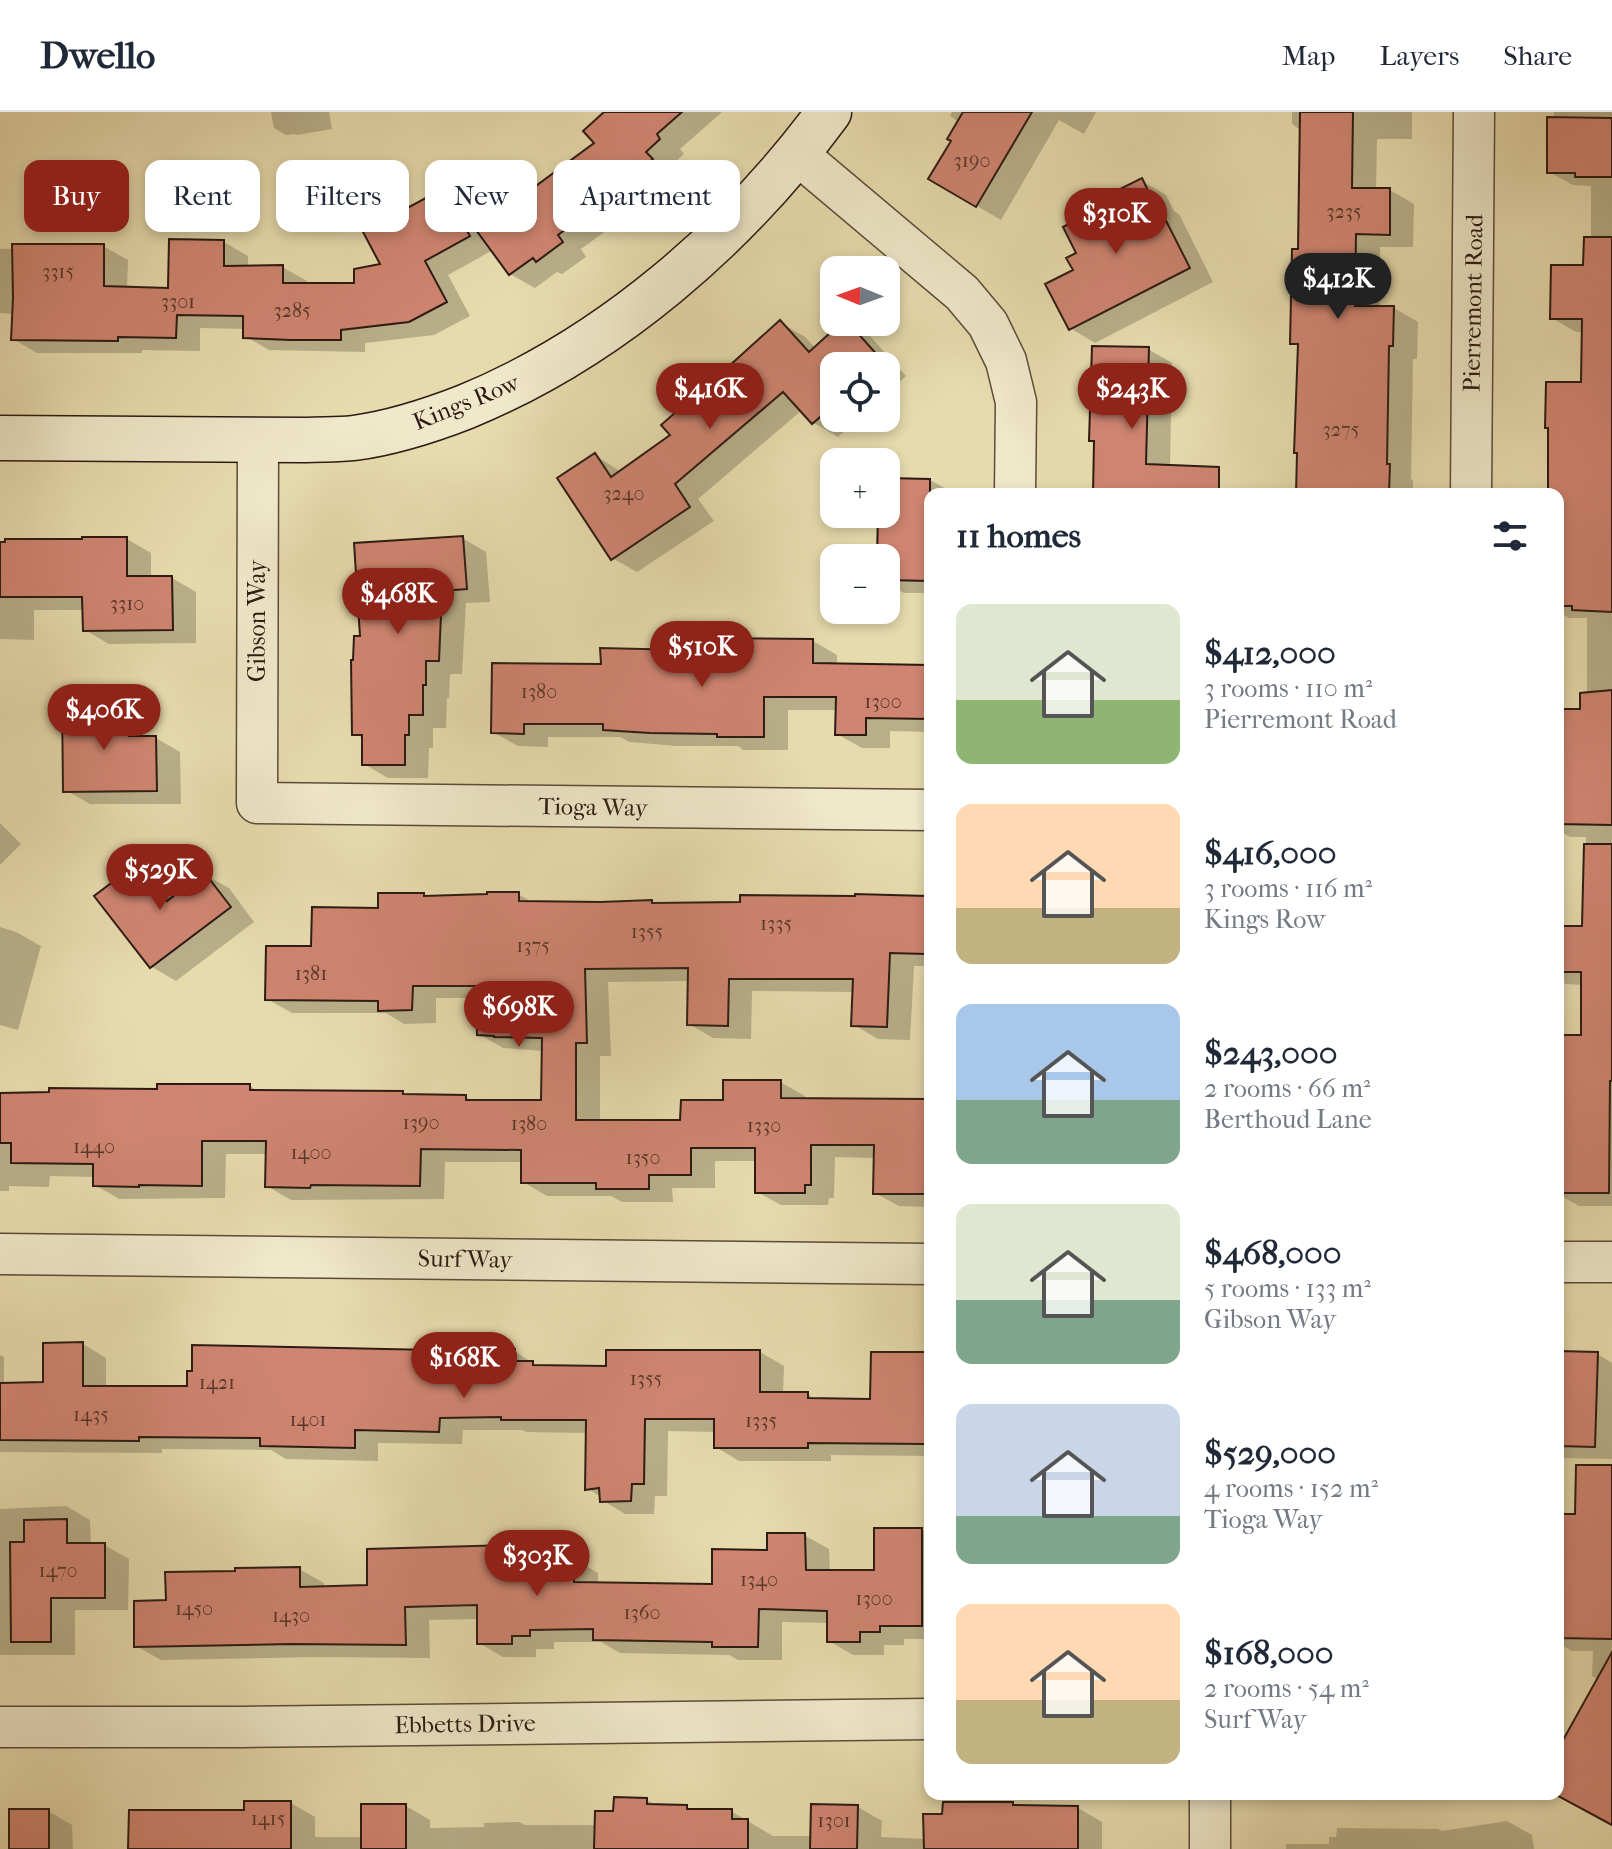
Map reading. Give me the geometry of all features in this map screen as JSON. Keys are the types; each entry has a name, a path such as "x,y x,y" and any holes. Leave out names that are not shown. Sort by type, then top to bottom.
{"main road":[{"name":"Kings Row","path":"0,438 354,438 399,429 440,416 516,384 604,333 656,292 746,211 797,154 829,112"}],"street":[{"name":"Pierremont Road","path":"1471,488 1474,112"},
{"path":"797,154 962,293 988,324 1006,361 1016,402 1015,488"},
{"name":"Gibson Way","path":"257,803 258,440"},
{"name":"Tioga Way","path":"257,803 924,810"},
{"name":"Surf Way","path":"0,1254 924,1264"},
{"path":"1564,1262 1612,1262"},
{"name":"Ebbetts Drive","path":"0,1727 924,1719"},
{"path":"1210,1800 1210,1849"}],"building":[{"path":"604,112 682,112 657,134 660,139 646,152 652,160 571,160 594,143 583,131"},
{"path":"963,112 1032,112 976,207 928,179 951,141 947,139"},
{"path":"1300,112 1353,112 1352,188 1390,188 1390,235 1356,234 1355,306 1394,306 1393,346 1389,346 1389,488 1296,488 1297,453 1294,453 1298,344 1290,344 1292,249 1298,249"},
{"path":"1547,117 1612,118 1612,177 1547,173"},
{"path":"553,173 553,232 562,232 558,235 563,242 536,262 533,258 509,275 477,232 537,232 537,185"},
{"path":"1142,178 1190,268 1069,330 1045,284 1073,270 1066,258 1076,253 1063,227 1107,204 1104,197"},
{"path":"425,198 425,232 468,232 470,236 425,261 447,302 409,322 341,330 341,340 291,340 243,338 243,316 177,315 176,338 11,340 12,244 104,244 104,286 168,288 169,239 224,240 224,266 283,265 283,283 354,283 354,269 380,264 363,232 409,232 409,207"},
{"path":"1584,237 1612,237 1612,612 1572,610 1572,606 1564,606 1564,488 1548,488 1546,382 1581,382 1582,319 1550,319 1551,265 1583,265"},
{"path":"780,320 809,352 827,336 860,336 875,352 820,352 820,417 812,424 783,392 675,484 690,507 611,560 557,478 595,453 611,477 670,435 661,425 692,398 688,392 713,371 718,376"},
{"path":"1092,346 1149,347 1146,464 1219,467 1219,488 1093,488 1094,441 1089,441"},
{"path":"900,478 930,479 930,488 924,488 924,581 900,580 900,544 877,544 878,528 900,528"},
{"path":"463,536 467,589 442,591 439,661 426,661 423,715 409,715 405,765 362,765 362,735 352,735 351,660 354,636 360,636 354,543"},
{"path":"127,537 127,576 172,576 173,630 83,631 82,597 0,597 0,542 5,542 5,539"},
{"path":"686,638 813,639 813,663 924,665 924,719 866,718 866,735 835,735 836,697 764,697 764,737 603,730 603,724 524,724 524,734 491,733 492,663 601,664 600,648 687,650"},
{"path":"1612,690 1612,825 1564,824 1564,709 1580,709 1580,693"},
{"path":"62,698 109,698 110,733 156,736 157,791 63,792"},
{"path":"1584,844 1612,844 1609,1193 1564,1193 1564,1035 1581,1035 1581,972 1564,972 1564,926 1582,926"},
{"path":"138,863 167,901 204,872 231,907 150,968 94,896"},
{"path":"519,892 519,901 652,900 652,903 740,902 740,895 924,896 924,954 890,953 887,1027 851,1026 853,979 729,979 728,1026 687,1025 688,968 585,969 587,1043 576,1043 576,1120 680,1120 681,1100 723,1100 723,1080 781,1080 781,1098 924,1099 924,1194 873,1194 874,1145 811,1145 811,1185 805,1185 805,1193 755,1193 755,1148 691,1148 691,1175 649,1175 649,1189 596,1189 596,1183 521,1183 521,1150 421,1149 420,1186 311,1185 310,1188 265,1187 266,1141 202,1141 202,1186 139,1187 93,1186 93,1164 11,1163 11,1143 0,1143 0,1093 49,1092 49,1088 157,1089 157,1084 250,1084 250,1090 403,1091 403,1094 466,1095 466,1100 541,1100 542,1038 477,1035 476,986 413,986 412,1010 378,1011 378,1001 265,1000 266,946 311,946 312,907 378,908 378,893 424,893 424,896"},
{"path":"83,1342 83,1386 187,1386 187,1371 192,1371 192,1345 481,1351 515,1349 515,1361 533,1361 533,1365 606,1366 606,1350 760,1350 760,1392 808,1392 808,1398 870,1399 871,1352 924,1352 924,1444 808,1443 808,1448 714,1448 714,1419 645,1419 644,1484 632,1484 631,1501 600,1502 599,1488 585,1490 586,1420 440,1418 439,1432 355,1430 355,1448 260,1446 260,1438 0,1440 0,1383 43,1382 43,1343"},
{"path":"1564,1351 1598,1352 1595,1447 1564,1446"},
{"path":"1576,1465 1612,1465 1612,1639 1564,1638 1564,1514 1575,1514"},
{"path":"67,1519 67,1543 105,1543 105,1598 51,1598 51,1642 11,1642 10,1542 24,1542 24,1520"},
{"path":"874,1528 922,1528 922,1626 880,1626 880,1632 860,1632 860,1642 827,1642 827,1611 759,1609 758,1647 712,1647 712,1642 593,1640 593,1629 530,1630 530,1636 512,1636 512,1644 477,1644 477,1605 405,1607 406,1645 134,1647 134,1601 166,1600 165,1572 300,1567 300,1587 367,1585 367,1549 511,1545 512,1557 574,1557 574,1582 712,1584 712,1549 767,1550 767,1533 805,1533 806,1570 874,1570"},
{"path":"1612,1652 1612,1825 1564,1799 1564,1738"},
{"path":"614,1797 647,1798 647,1804 687,1805 687,1809 732,1809 732,1819 748,1819 748,1849 594,1849 595,1811 613,1811"},
{"path":"244,1801 291,1801 291,1849 128,1849 129,1810 244,1810"},
{"path":"943,1802 1078,1806 1078,1849 924,1849 923,1814 942,1814"},
{"path":"361,1804 406,1804 406,1849 361,1849"},
{"path":"811,1804 858,1805 857,1849 810,1849"},
{"path":"9,1809 49,1809 49,1849 9,1849"}]}
